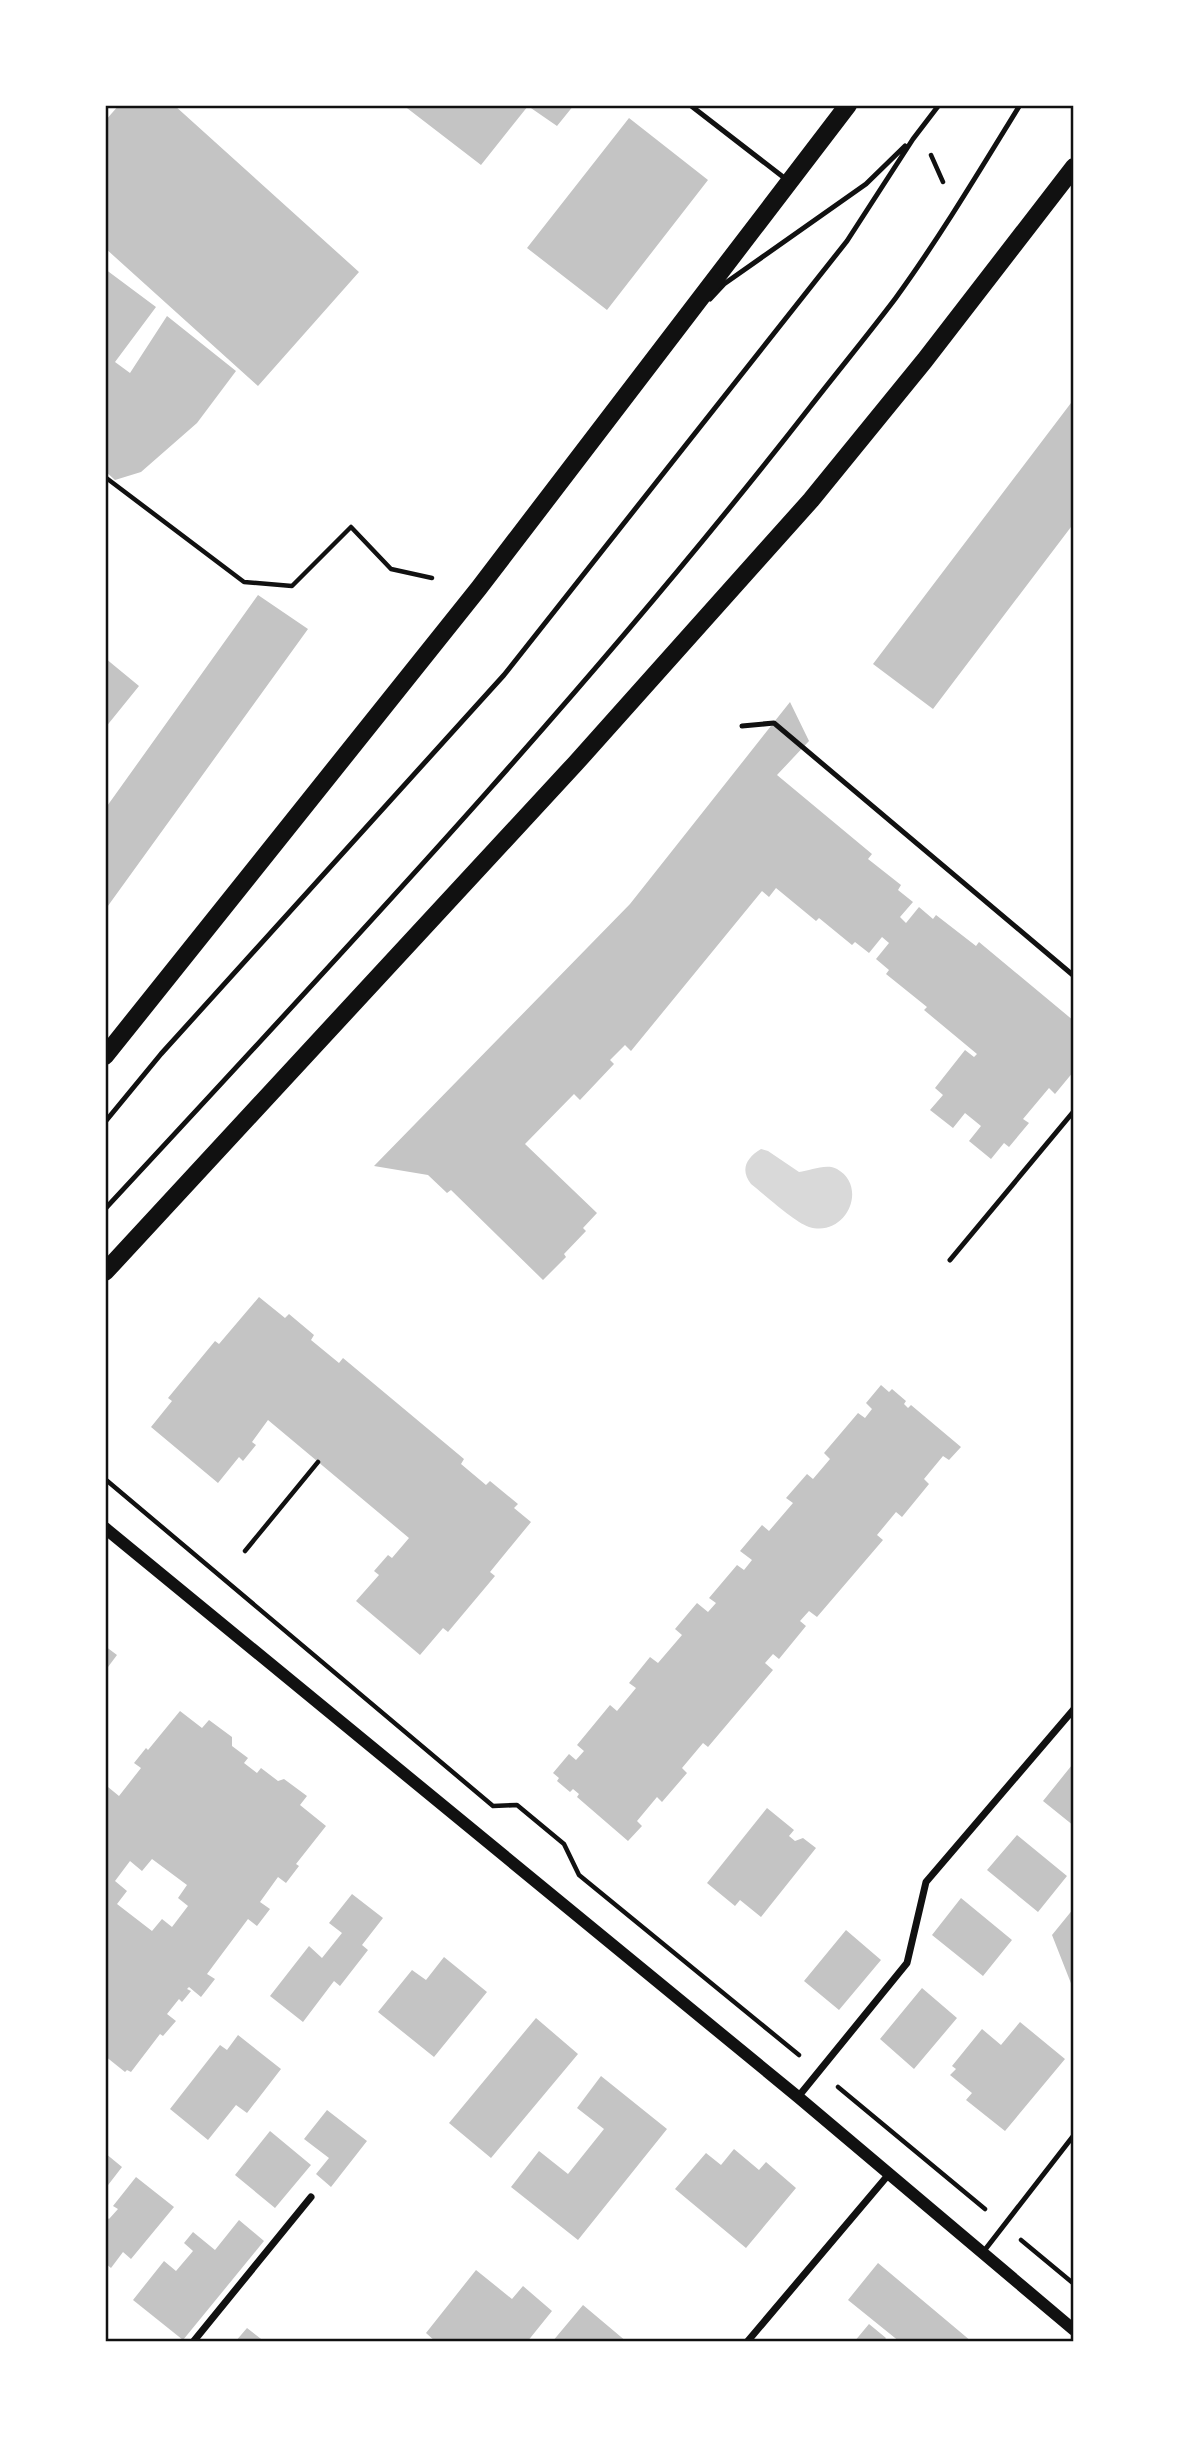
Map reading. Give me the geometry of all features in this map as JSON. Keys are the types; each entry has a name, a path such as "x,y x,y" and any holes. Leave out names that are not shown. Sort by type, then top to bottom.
{"main road":[{"path":"105,1056 479,588 848,105"},
{"path":"105,1272 628,706 794,520 925,360 1074,167"}],"street":[{"path":"105,1528 798,2097 1074,2330"},
{"path":"798,2097 907,1963 926,1882 1074,1709"},
{"path":"747,2342 889,2174"},
{"path":"193,2342 311,2197"}],"lane":[{"path":"690,105 790,182"},
{"path":"105,1122 161,1054 504,675 847,241 913,139 939,105"},
{"path":"105,1209 360,934 579,687 725,516 896,297 956,208 1020,105"},
{"path":"666,344 724,284 866,184 913,139"},
{"path":"742,726 774,723 1074,976"},
{"path":"950,1260 1074,1111"},
{"path":"983,2252 1074,2135"}],"path":[{"path":"931,154 945,188"},
{"path":"105,477 244,582 292,586 351,527 391,569 432,578"},
{"path":"245,1551 318,1462"},
{"path":"105,1479 494,1806 516,1805 526,1812 564,1844 579,1875 1074,2284"}],"shaded area":[{"path":"761,1149 799,1172 833,1167 847,1177 852,1198 843,1218 822,1228 809,1227 751,1184 746,1174 746,1165"}],"building":[{"path":"119,105 174,105 359,272 258,386 105,248 105,121"},
{"path":"403,105 574,105 557,126 528,106 481,165"},
{"path":"629,118 708,180 607,310 527,248"},
{"path":"105,269 156,307 115,362 130,373 167,316 236,371 197,423 141,472 115,480 105,471"},
{"path":"1074,399 1074,523 933,709 873,664"},
{"path":"258,595 308,629 105,910 105,809"},
{"path":"105,658 139,686 105,728"},
{"path":"790,702 809,741 777,775 872,854 868,859 901,885 898,890 913,902 900,917 906,923 919,907 933,919 936,915 976,946 979,942 1074,1021 1074,1071 1055,1094 1049,1088 1023,1119 1029,1123 1009,1147 1004,1143 991,1159 969,1141 981,1126 965,1113 953,1128 930,1110 943,1095 935,1088 965,1050 974,1057 977,1054 924,1010 927,1007 886,974 889,970 876,959 889,943 882,937 869,953 855,942 852,945 819,918 816,921 776,888 769,897 762,891 631,1051 625,1045 610,1060 614,1064 580,1100 574,1094 525,1144 597,1213 583,1228 586,1231 564,1254 566,1257 543,1280 451,1190 447,1193 428,1175 374,1166 630,904"},
{"path":"259,1297 285,1318 289,1314 314,1335 311,1340 339,1363 343,1358 464,1459 461,1464 486,1485 490,1481 518,1504 514,1508 531,1522 490,1572 495,1576 448,1632 443,1628 420,1655 356,1601 379,1575 374,1571 388,1555 392,1558 409,1538 268,1420 252,1442 256,1445 243,1461 239,1457 218,1483 151,1427 172,1401 168,1398 215,1341 219,1344"},
{"path":"881,1385 889,1392 892,1389 906,1401 904,1404 908,1408 911,1405 961,1447 949,1460 943,1456 924,1479 929,1484 902,1517 896,1512 877,1535 883,1540 817,1617 809,1611 800,1621 806,1626 779,1659 773,1654 765,1663 773,1670 708,1747 703,1743 682,1768 687,1773 662,1802 657,1797 637,1821 642,1826 628,1841 577,1797 579,1794 573,1789 570,1792 557,1781 559,1778 553,1773 569,1754 576,1760 584,1751 577,1745 610,1705 617,1711 636,1688 629,1683 650,1657 658,1663 682,1635 675,1629 697,1603 708,1612 716,1603 709,1598 737,1565 744,1570 752,1560 740,1551 762,1525 769,1531 793,1503 786,1498 807,1474 813,1479 830,1459 824,1453 858,1413 865,1418 872,1409 866,1403"},
{"path":"105,1646 117,1655 105,1671"},
{"path":"180,1711 202,1728 209,1720 232,1737 232,1746 248,1758 244,1763 257,1773 261,1768 278,1781 284,1779 307,1796 300,1805 326,1826 296,1864 299,1866 286,1883 278,1877 260,1902 270,1909 257,1926 248,1919 207,1974 215,1979 201,1997 189,1987 187,1989 191,1991 182,2002 179,1999 167,2014 176,2021 163,2036 160,2034 131,2072 125,2072 105,2056 105,1791 108,1787 119,1796 141,1768 134,1763 146,1748 148,1750","holes":["152,1859 187,1885 178,1898 188,1906 172,1927 162,1919 152,1931 117,1904 127,1891 115,1881 130,1861 142,1871"]},
{"path":"1072,1765 1074,1767 1074,1826 1043,1801"},
{"path":"767,1808 794,1830 789,1836 795,1841 803,1838 816,1848 761,1917 740,1900 735,1906 707,1883"},
{"path":"1017,1835 1067,1876 1038,1912 987,1870"},
{"path":"352,1894 383,1918 362,1945 368,1950 340,1986 334,1981 303,2022 270,1996 309,1946 322,1958 342,1933 329,1923"},
{"path":"961,1898 1012,1940 983,1976 932,1935"},
{"path":"1074,1908 1074,1991 1052,1935"},
{"path":"846,1930 881,1960 839,2010 804,1981"},
{"path":"444,1957 487,1992 434,2057 378,2012 412,1970 426,1980"},
{"path":"922,1988 957,2018 914,2069 880,2039"},
{"path":"536,2018 578,2054 491,2158 449,2123"},
{"path":"1020,2022 1065,2059 1005,2131 966,2100 972,2093 950,2075 956,2069 952,2066 982,2029 1001,2045"},
{"path":"238,2035 281,2069 247,2113 236,2105 208,2140 170,2109 220,2045 227,2050"},
{"path":"601,2076 667,2129 578,2240 511,2187 539,2151 568,2174 604,2129 577,2108"},
{"path":"327,2110 367,2141 331,2187 316,2174 329,2158 304,2139"},
{"path":"270,2131 311,2165 275,2208 235,2175"},
{"path":"734,2149 759,2170 766,2162 796,2188 746,2248 675,2189 706,2153 721,2165"},
{"path":"105,2153 122,2167 105,2189"},
{"path":"136,2177 174,2207 131,2259 123,2252 111,2268 105,2263 105,2216 109,2219 118,2209 113,2206"},
{"path":"239,2220 264,2241 183,2340 133,2300 164,2261 176,2271 193,2251 184,2243 193,2232 215,2250"},
{"path":"878,2263 972,2342 900,2342 848,2300"},
{"path":"476,2270 512,2299 523,2286 552,2311 527,2342 436,2342 426,2333"},
{"path":"583,2305 627,2342 552,2342"},
{"path":"869,2324 886,2338 883,2342 854,2342"},
{"path":"247,2328 265,2342 235,2342"}]}
